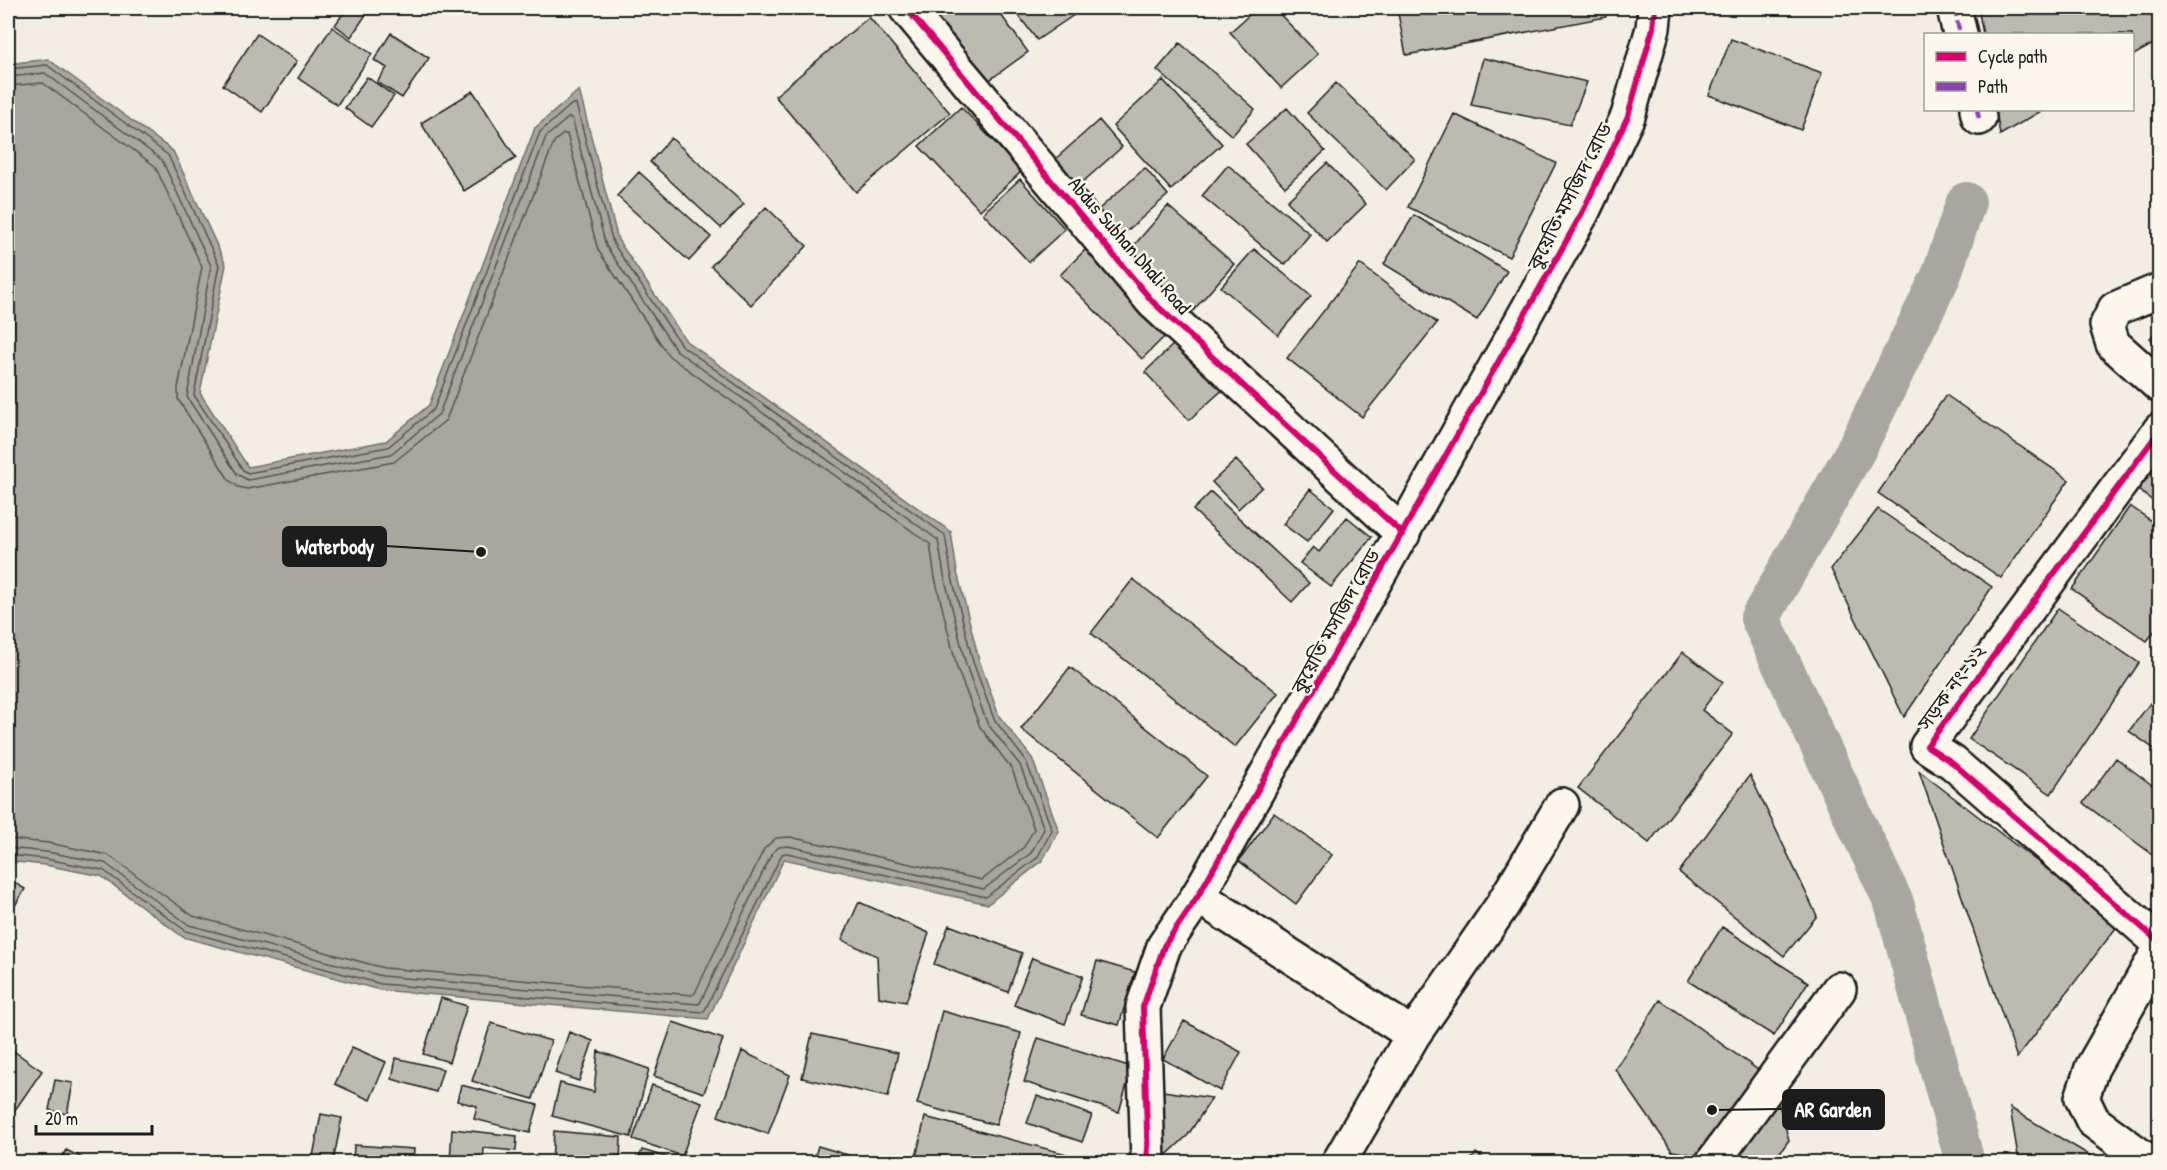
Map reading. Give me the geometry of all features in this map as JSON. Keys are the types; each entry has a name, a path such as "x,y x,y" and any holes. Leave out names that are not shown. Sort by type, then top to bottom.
{"street":[{"name":"Abdus Subhan Dhali Road","path":"906,8 1153,302 1403,534"},
{"name":"কুয়েতি মসজিদ রোড","path":"1148,1162 1143,1007 1164,946 1198,896 1403,534 1587,202 1628,116 1653,28 1654,8"},
{"path":"1954,8 1960,33"},
{"path":"2160,290 2115,309 2107,325 2113,344 2160,386"},
{"name":"সড়ক নং-১২","path":"2160,430 1927,746 1953,763 2160,944"},
{"path":"1339,1162 1413,1035 1502,906 1562,805"},
{"path":"1198,896 1413,1035"},
{"path":"2149,1162 2093,1121 2082,1098 2092,1068 2160,949"},
{"path":"1713,1162 1839,989"}],"water":[{"path":"48,59 173,151 226,265 200,393 248,467 386,441 429,405 535,128 579,90 618,240 686,341 951,532 957,572 979,660 999,716 1032,758 1059,831 1042,861 988,904 784,859 708,1019 380,990 183,937 101,876 45,865 8,861 8,64"}],"building":[{"path":"347,8 359,8 367,13 351,37 335,25"},
{"path":"922,8 996,8 1028,52 980,87"},
{"path":"1013,8 1084,8 1037,40"},
{"path":"1257,8 1274,8 1318,54 1281,88 1230,32"},
{"path":"1397,8 1604,8 1606,17 1406,55"},
{"path":"1978,8 2160,8 2160,40 2134,55 2134,33 1983,33"},
{"path":"869,17 950,113 856,192 775,96"},
{"path":"332,27 372,54 337,105 298,78"},
{"path":"391,33 429,58 402,98 377,82 387,68 374,60"},
{"path":"257,34 297,61 262,112 223,85"},
{"path":"1731,39 1822,73 1801,130 1709,95"},
{"path":"1180,43 1255,109 1232,136 1157,70"},
{"path":"1483,58 1587,82 1570,125 1471,105"},
{"path":"367,77 394,96 371,127 345,108"},
{"path":"1163,80 1222,144 1171,190 1113,126"},
{"path":"1336,83 1415,159 1386,190 1307,113"},
{"path":"473,91 516,158 464,191 421,123"},
{"path":"961,107 1022,171 980,210 919,146"},
{"path":"1287,108 1325,151 1285,187 1246,144"},
{"path":"1996,111 2041,111 2000,135"},
{"path":"1454,114 1556,163 1509,257 1408,207"},
{"path":"1099,120 1122,147 1066,197 1043,170"},
{"path":"671,138 744,204 721,228 650,162"},
{"path":"1327,163 1366,204 1327,242 1287,201"},
{"path":"1228,165 1310,234 1285,265 1202,196"},
{"path":"1145,168 1168,195 1112,244 1089,218"},
{"path":"639,172 711,237 689,261 617,196"},
{"path":"1020,179 1065,229 1029,262 983,213"},
{"path":"1168,206 1234,264 1184,321 1118,264"},
{"path":"766,207 807,246 751,305 711,266"},
{"path":"1414,215 1507,271 1477,320 1384,264"},
{"path":"1087,248 1169,332 1142,359 1060,275"},
{"path":"1254,249 1311,296 1278,335 1221,287"},
{"path":"1360,264 1437,323 1362,417 1287,358"},
{"path":"2160,329 2160,348 2150,338"},
{"path":"1181,337 1227,386 1189,420 1145,372"},
{"path":"1946,395 2069,480 2001,578 1878,493"},
{"path":"1236,460 1262,487 1238,509 1212,482"},
{"path":"2160,460 2160,506 2138,490"},
{"path":"1310,489 1334,508 1307,542 1283,524"},
{"path":"1211,492 1309,583 1292,602 1193,510"},
{"path":"2130,506 2160,527 2160,624 2147,641 2072,589"},
{"path":"1878,509 1992,587 1904,717 1831,569"},
{"path":"1347,517 1372,537 1331,587 1300,563 1313,547 1319,552"},
{"path":"1133,579 1278,693 1235,747 1091,633"},
{"path":"2058,608 2139,663 2051,794 1969,739"},
{"path":"1683,652 1723,682 1702,710 1733,734 1649,843 1578,788"},
{"path":"1070,667 1207,776 1158,838 1021,729"},
{"path":"2160,690 2160,753 2129,731"},
{"path":"2116,758 2160,791 2160,860 2083,803"},
{"path":"1919,771 2119,924 2017,1058"},
{"path":"1750,775 1817,916 1784,956 1679,872"},
{"path":"1274,813 1332,855 1296,904 1239,861"},
{"path":"8,879 25,889 8,917"},
{"path":"859,902 929,933 906,1002 879,997 877,956 842,940"},
{"path":"949,925 1022,953 1008,992 934,964"},
{"path":"1722,927 1808,982 1774,1036 1688,981"},
{"path":"1032,958 1083,976 1065,1024 1014,1005"},
{"path":"1097,961 1135,972 1119,1025 1081,1015"},
{"path":"441,998 467,1006 449,1062 423,1054"},
{"path":"1660,1000 1772,1080 1789,1140 1773,1162 1738,1162 1672,1151 1615,1069"},
{"path":"942,1011 1021,1033 996,1125 917,1104"},
{"path":"1184,1021 1241,1052 1220,1091 1163,1059"},
{"path":"673,1022 723,1039 704,1093 654,1076"},
{"path":"491,1023 551,1041 533,1099 472,1081"},
{"path":"569,1032 593,1041 579,1081 555,1073"},
{"path":"812,1034 898,1053 888,1097 802,1078"},
{"path":"1038,1038 1132,1067 1119,1112 1024,1082"},
{"path":"8,1047 42,1071 8,1120"},
{"path":"352,1047 386,1062 370,1100 335,1084"},
{"path":"598,1051 649,1069 631,1137 552,1116 560,1083 594,1092"},
{"path":"742,1051 790,1075 768,1134 718,1116"},
{"path":"396,1058 443,1069 436,1092 392,1079"},
{"path":"55,1080 73,1083 67,1114 49,1110"},
{"path":"461,1085 538,1105 530,1133 474,1119 477,1106 457,1101"},
{"path":"652,1085 702,1102 682,1156 633,1139"},
{"path":"1163,1091 1212,1098 1188,1135 1159,1162 1158,1130"},
{"path":"1037,1096 1092,1115 1082,1142 1027,1123"},
{"path":"2010,1108 2101,1162 2019,1162"},
{"path":"321,1114 342,1118 333,1162 312,1162"},
{"path":"925,1117 1097,1162 915,1162"},
{"path":"452,1129 517,1136 516,1151 484,1148 483,1162 450,1162"},
{"path":"554,1131 621,1137 620,1162 552,1162"},
{"path":"354,1145 414,1149 413,1162 353,1162"},
{"path":"818,1146 871,1162 813,1162"},
{"path":"66,1150 91,1162 59,1162"},
{"path":"642,1150 683,1162 638,1162"},
{"path":"1476,1153 1489,1162 1469,1162"}],"waterway":[{"path":"1965,1162 1894,903 1760,618 1857,448 1941,276 1966,202"}],"marked path":[{"path":"1954,8 1960,33"},
{"path":"1977,111 1979,118"}],"cycle path":[{"path":"906,8 1153,302 1403,534"},
{"path":"1148,1162 1143,1007 1164,946 1198,896 1582,213 1628,116 1653,28 1655,8"},
{"path":"2160,430 1927,746 1953,763 2160,943"}],"place":[{"name":"Waterbody","path":"481,552"},
{"name":"AR Garden","path":"1712,1110"}]}
